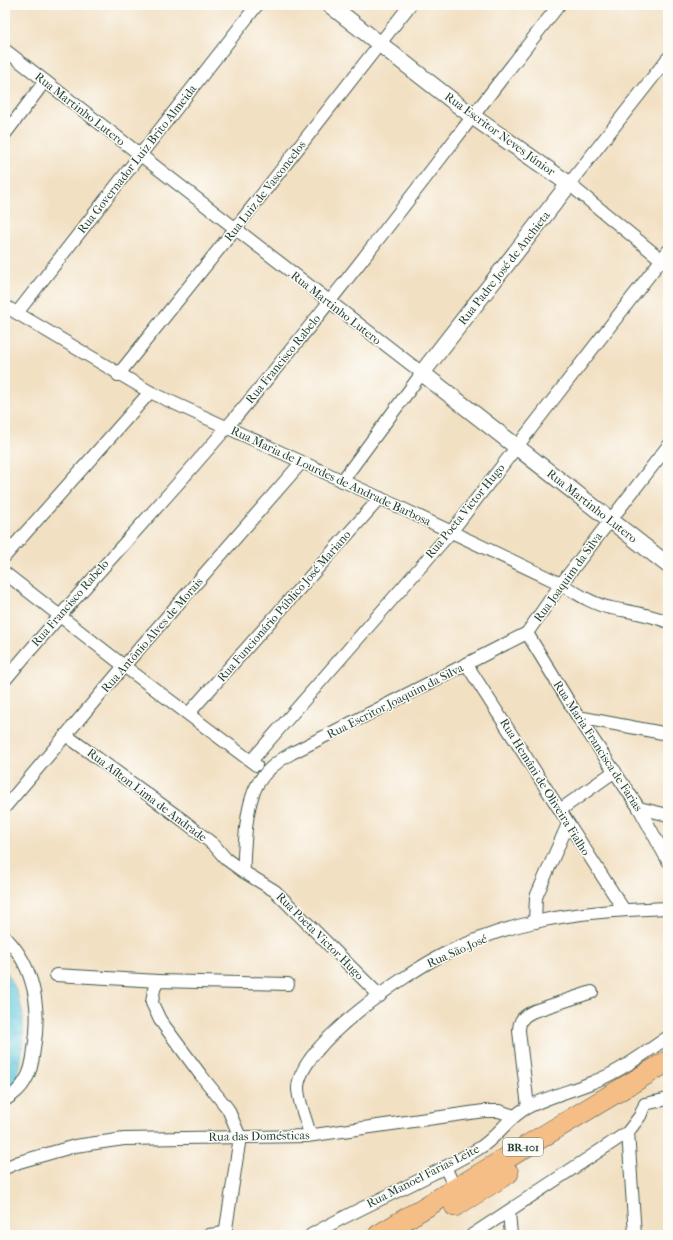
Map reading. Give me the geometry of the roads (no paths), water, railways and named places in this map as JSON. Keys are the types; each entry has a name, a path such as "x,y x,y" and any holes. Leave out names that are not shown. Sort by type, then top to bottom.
{"highway":[{"name":"BR-101","path":"379,1235 668,1061"},
{"name":"BR-101","path":"406,1235 642,1099 668,1077"}],"street":[{"name":"Rua Governador Luiz Brito Almeida","path":"17,313 257,5"},
{"name":"Rua Escritor Neves Júnior","path":"330,5 472,116 569,184 666,258"},
{"name":"Rua Luiz de Vasconcelos","path":"118,375 235,229 410,5"},
{"name":"Rua Francisco Rabelo","path":"5,680 59,615 227,427 329,303 559,5"},
{"name":"Rua Martinho Lutero","path":"5,50 668,565"},
{"name":"Rua Padre José de Anchieta","path":"342,481 422,373 668,58"},
{"path":"5,134 44,81"},
{"name":"Rua Poeta Victor Hugo","path":"251,761 451,532 666,258"},
{"name":"Rua Maria de Lourdes de Andrade Barbosa","path":"5,306 118,375 150,392 301,463 380,498 561,584 589,600 610,608 632,611 668,622"},
{"path":"5,556 150,392"},
{"name":"Rua Joaquim da Silva","path":"526,633 561,584 668,446"},
{"name":"Rua Antônio Alves de Morais","path":"5,807 67,736 124,666 301,463"},
{"name":"Rua Funcionário Público José Mariano","path":"189,713 380,498"},
{"path":"5,573 124,666 189,713 265,772 252,795 244,845 244,872"},
{"name":"Rua Escritor Joaquim da Silva","path":"265,772 276,762 292,753 526,633"},
{"name":"Rua Maria Francisca de Farias","path":"526,633 578,717 639,808 668,861"},
{"name":"Rua Hemâni de Oliveira Fialho","path":"467,664 624,910"},
{"path":"578,717 668,734"},
{"name":"Rua Aílton Lima de Andrade","path":"67,736 184,821 214,845 226,859 244,872"},
{"path":"560,810 615,771"},
{"path":"639,808 668,815"},
{"path":"535,922 536,897 568,824"},
{"name":"Rua Poeta Victor Hugo","path":"244,872 276,891 380,996"},
{"name":"Rua São José","path":"310,1136 298,1089 304,1071 327,1039 342,1023 423,966 445,954 506,930 535,922 624,910 668,908"},
{"path":"5,937 24,960 29,974 37,1010 38,1025 33,1059 26,1080 15,1093 5,1100"},
{"path":"56,975 158,982 288,984"},
{"path":"158,982 154,989 152,1003 160,1020 228,1109 240,1137 224,1234 209,1235"},
{"path":"528,1107 519,1031 521,1020 525,1015 534,1011 592,992"},
{"name":"Rua Manoel Farias Leite","path":"311,1235 347,1215 445,1168 479,1148 514,1116 528,1107 551,1097 595,1082 668,1037"},
{"path":"472,1235 628,1132 640,1116 642,1099 668,1099"},
{"name":"Rua das Domésticas","path":"5,1168 19,1162 75,1146 124,1139 310,1136 484,1111 499,1111 514,1116"},
{"path":"628,1132 635,1235"},
{"path":"445,1168 456,1188"},
{"path":"508,1212 511,1235"}],"water":[{"path":"5,970 17,993 23,1014 23,1028 21,1061 18,1073 11,1091 5,1097"}]}
